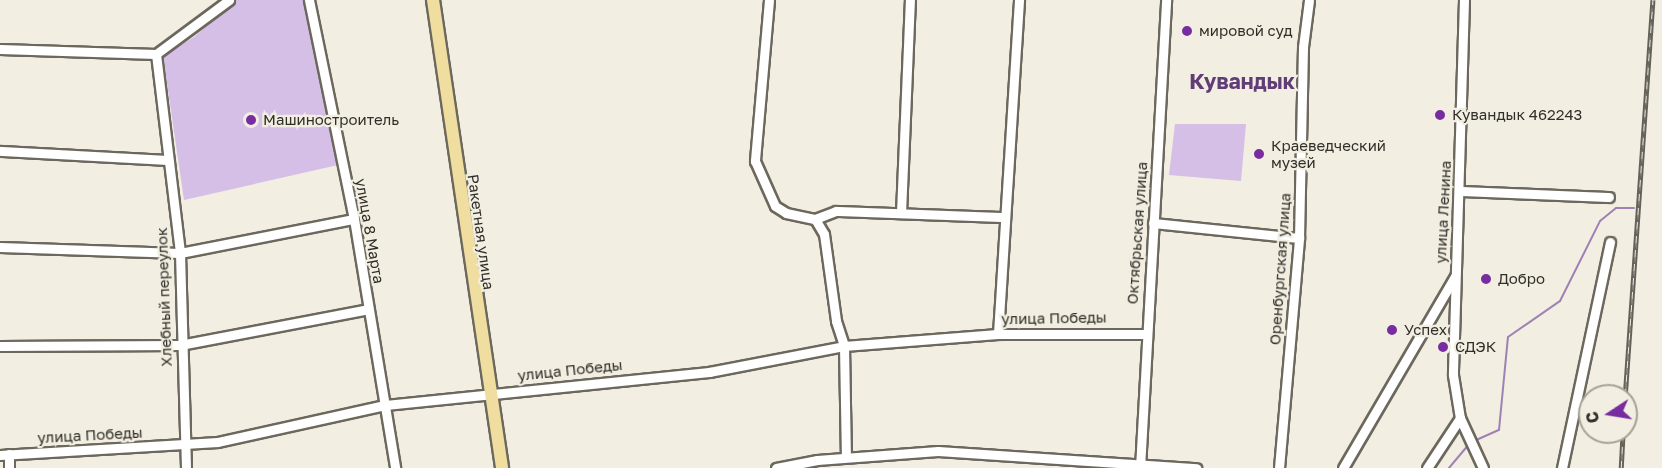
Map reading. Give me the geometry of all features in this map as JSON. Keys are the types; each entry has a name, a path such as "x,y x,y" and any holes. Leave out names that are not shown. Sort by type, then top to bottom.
{"main road":[{"name":"Ракетная улица","path":"433,0 489,393 502,468"}],"street":[{"path":"0,49 156,54 229,0"},
{"name":"улица 8 Марта","path":"309,0 354,219 395,468"},
{"path":"769,0 755,161 775,206 786,213 815,219 836,212 1003,218"},
{"path":"900,213 910,0"},
{"path":"998,334 1003,218 1019,0"},
{"name":"Октябрьская улица","path":"1141,465 1145,334 1166,0"},
{"name":"Оренбургская улица","path":"1279,468 1299,238 1303,47 1309,0"},
{"name":"улица Ленина","path":"1343,468 1456,274 1464,0"},
{"name":"Хлебный переулок","path":"156,54 180,253 180,345 186,468"},
{"path":"0,151 168,160"},
{"path":"1460,191 1609,197"},
{"path":"0,247 180,253 354,219"},
{"path":"815,219 824,234 836,321 844,346 846,458"},
{"path":"1153,223 1299,238"},
{"path":"1563,468 1610,242"},
{"path":"1456,274 1453,375 1460,418 1483,468"},
{"path":"0,346 180,345 368,309"},
{"name":"улица Победы","path":"4,455 185,446 385,405 709,372 844,346 998,334 1145,334"},
{"path":"1427,468 1460,418"},
{"path":"776,468 846,458 938,451 1196,468"},
{"path":"4,455 9,468"}],"shaded area":[{"name":"Машиностроитель","path":"236,0 305,0 338,165 184,200 163,56 194,37"},
{"path":"1175,124 1246,124 1241,181 1169,175"}],"waterway":[{"path":"1474,441 1499,430 1508,337 1560,301 1600,221 1616,208 1634,208"},
{"path":"1449,468 1469,444"}],"railway":[{"path":"1626,384 1653,0"},
{"path":"1621,468 1622,444"}],"place":[{"name":"мировой суд","path":"1187,31"},
{"name":"Кувандык 462243","path":"1440,115"},
{"name":"Машиностроитель","path":"251,120"},
{"name":"Краеведческий музей","path":"1259,154"},
{"name":"Добро","path":"1486,279"},
{"name":"Успех","path":"1392,330"},
{"name":"СДЭК","path":"1443,347"}],"district":[{"name":"Кувандык","path":"1242,81"}]}
